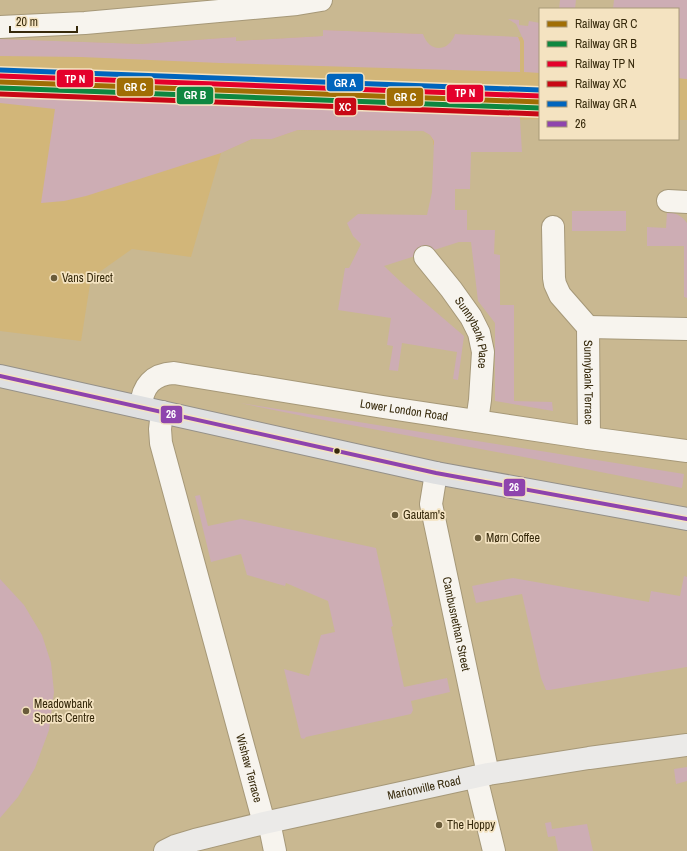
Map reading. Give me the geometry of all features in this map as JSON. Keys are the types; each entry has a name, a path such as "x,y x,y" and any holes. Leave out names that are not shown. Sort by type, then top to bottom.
{"main road":[{"path":"0,376 436,473 687,519"}],"street":[{"path":"0,26 85,23 298,4 321,0"},
{"name":"Sunnybank Terrace","path":"553,227 555,284 560,295 588,327 588,438"},
{"name":"Sunnybank Place","path":"425,257 471,316 479,333 483,352 477,421"},
{"name":"Sunnybank Terrace","path":"588,327 687,329"},
{"name":"Lower London Road","path":"141,407 143,393 147,385 152,380 162,375 174,373 588,438 687,451"},
{"name":"Wishaw Terrace","path":"162,412 160,429 161,443 275,851"},
{"name":"Cambusnethan Street","path":"436,473 430,504 482,775 494,851"},
{"name":"Marionville Road","path":"165,851 175,846 195,840 266,822 482,775 589,758 687,745"}],"shaded area":[{"path":"560,0 576,0 575,8 559,8"},
{"path":"614,0 687,0 687,79 679,78 679,8 613,8"},
{"path":"508,19 519,20 519,25 528,26 529,21 539,23 539,73 524,72 524,41 516,24"},
{"path":"323,30 423,34 424,40 436,48 442,48 449,44 453,40 455,34 529,37 539,40 539,119 513,120 433,145 430,135 423,131 298,130 272,139 252,139 221,153 191,257 132,249 91,278 81,341 0,331 0,39 141,44 236,37 236,41 323,36"},
{"path":"323,30 423,34 430,45 439,48 448,44 455,34 518,37 520,42 520,72 220,63 81,57 0,56 0,39 141,44 236,37 236,41 323,36"},
{"path":"679,78 687,79 687,120 679,120"},
{"path":"0,89 249,98 519,104 522,152 471,152 470,189 455,189 455,210 467,210 467,230 495,230 494,254 500,255 500,305 514,305 514,401 552,402 553,411 495,401 495,323 478,301 471,242 459,242 384,266 464,336 458,380 453,379 457,352 402,343 398,371 389,370 393,346 387,345 391,318 338,310 345,268 349,268 361,244 353,236 347,223 358,214 427,215 432,192 434,141 430,135 423,131 298,130 272,139 252,139 221,153 86,196 64,201 41,203 55,109 0,103"},
{"path":"572,211 626,211 626,231 572,231"},
{"path":"667,212 678,215 687,223 687,298 684,297 684,246 647,246 647,227 666,228"},
{"path":"240,403 684,474 682,488 313,418"},
{"path":"200,495 208,526 241,519 376,548 393,626 391,627 404,687 447,678 450,692 411,701 413,710 411,714 306,737 304,739 301,738 284,669 309,676 321,635 335,632 328,601 286,583 285,586 247,575 241,554 211,562 195,496"},
{"path":"684,576 687,577 687,667 549,690 546,690 541,678 522,594 476,603 472,586 513,578 649,602 651,591 680,596"},
{"name":"Meadowbank Sports Centre","path":"0,579 24,605 42,635 51,663 54,692 49,730 35,768 18,797 0,818"},
{"path":"687,767 687,781 676,784 674,769"},
{"path":"551,822 552,829 587,824 593,851 558,851 555,836 548,837 545,823"}],"transit line":[{"path":"0,70 539,90"},
{"path":"0,76 539,96"},
{"path":"0,82 539,102"},
{"path":"0,88 539,108"},
{"name":"26","path":"0,376 436,473 687,519"}],"rail line":[{"name":"XC","path":"0,94 539,114"}],"place":[{"name":"Vans Direct","path":"54,278"},
{"name":"Gautam's","path":"395,515"},
{"name":"Mørn Coffee","path":"478,538"},
{"name":"Meadowbank Sports Centre","path":"26,711"},
{"name":"The Hoppy","path":"439,825"}]}
